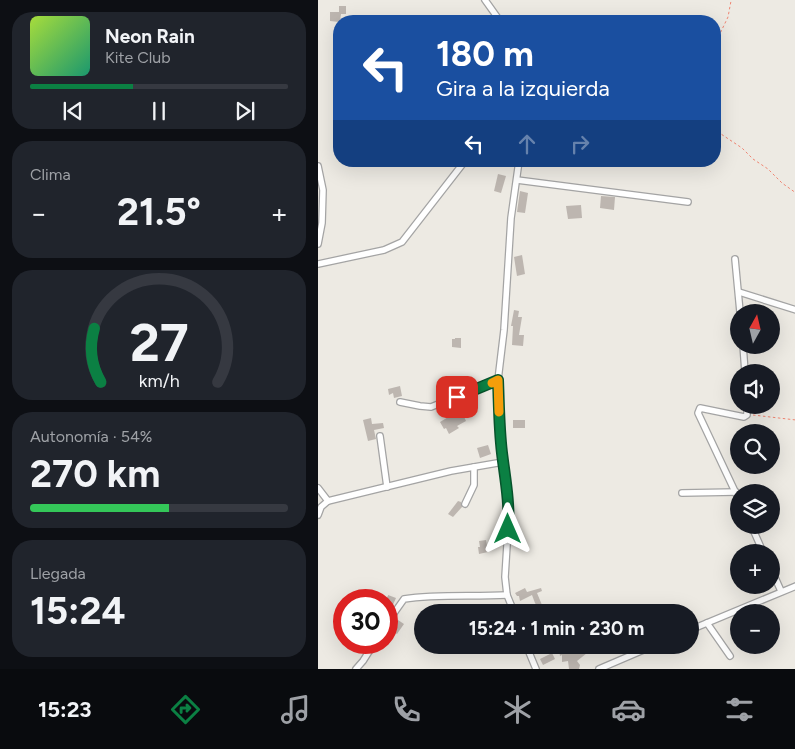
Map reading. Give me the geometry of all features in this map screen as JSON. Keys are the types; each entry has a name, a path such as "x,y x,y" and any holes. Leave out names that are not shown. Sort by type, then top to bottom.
{"street":[{"path":"485,0 496,15"},
{"path":"318,166 323,190 322,223 318,244"},
{"path":"318,264 384,250 402,242 460,167"},
{"path":"511,604 504,577 509,513 499,417 498,380 504,330 511,218 518,167"},
{"path":"517,180 688,202"},
{"path":"735,260 740,304"},
{"path":"739,292 796,310"},
{"path":"400,402 431,407 498,380"},
{"path":"732,484 698,413 700,408 744,417 747,415"},
{"path":"380,436 387,487"},
{"path":"318,515 321,507 328,501 451,471 503,462"},
{"path":"465,504 474,485 474,467"},
{"path":"318,488 328,501"},
{"path":"682,493 730,492"},
{"path":"699,626 796,586"},
{"path":"398,607 404,600 423,596 507,595"},
{"path":"707,623 730,656"},
{"path":"356,669 367,654"},
{"path":"530,654 536,669"},
{"path":"599,669 634,654"}],"path":[{"path":"721,32 728,17 731,1"},
{"path":"721,134 742,148 796,193"},
{"path":"747,415 796,420"}],"building":[{"path":"339,6 346,6 346,14 333,15 333,21 330,21 330,12 339,12"},
{"path":"498,174 506,176 501,193 494,191"},
{"path":"520,191 528,193 525,213 517,212"},
{"path":"601,196 615,197 614,210 600,208"},
{"path":"581,205 582,218 568,219 566,206"},
{"path":"522,255 525,274 517,276 514,257"},
{"path":"514,310 519,311 518,317 522,317 519,335 524,335 523,346 512,345 513,326 511,326"},
{"path":"461,338 461,348 452,347 452,339"},
{"path":"462,378 465,388 443,397 440,390 445,389 444,384"},
{"path":"400,386 402,396 394,398 393,393 389,395 388,389"},
{"path":"459,406 466,421 449,434 440,422 453,413 451,410"},
{"path":"371,418 372,424 383,423 384,428 374,430 376,439 368,441 363,420"},
{"path":"513,420 525,420 525,428 513,428"},
{"path":"488,445 491,454 480,458 477,448"},
{"path":"458,501 461,502 462,507 453,517 448,514"},
{"path":"486,540 488,552 479,554 479,541"},
{"path":"525,588 527,592 541,588 542,591 537,593 542,604 536,604 532,595 520,601 519,596 515,593"},
{"path":"398,620 404,624 398,633"},
{"path":"552,654 555,659 543,665 540,659"},
{"path":"560,654 586,654 577,661 580,665 579,669 569,669 568,661 562,662 562,655 560,656"}],"slow traffic":[{"path":"492,383 498,380 499,412"}],"route":[{"path":"457,397 498,380 499,417 509,513 508,529"}]}
